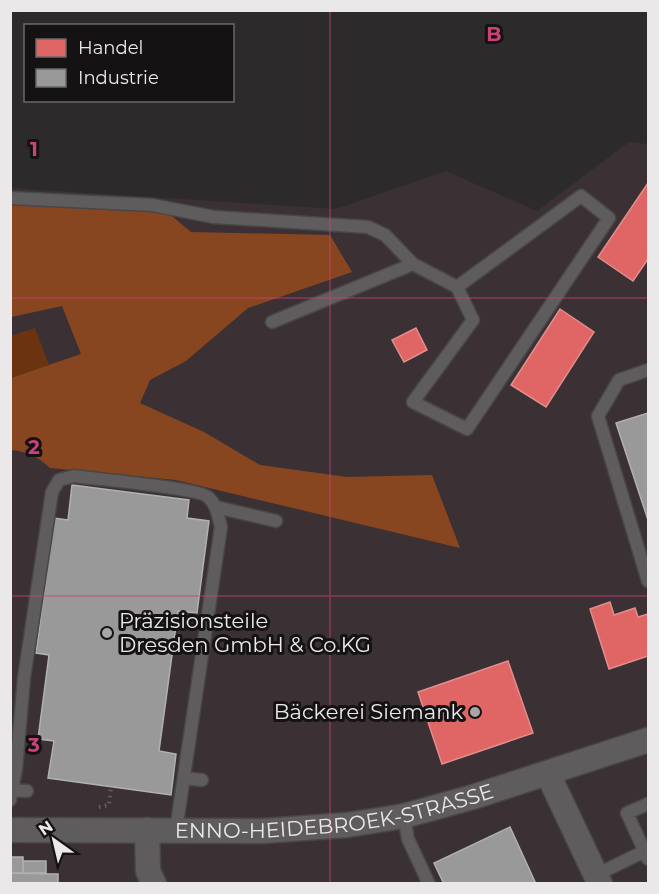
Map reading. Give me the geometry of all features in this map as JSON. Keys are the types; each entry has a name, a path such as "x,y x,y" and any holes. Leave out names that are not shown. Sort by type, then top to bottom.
{"street":[{"name":"ENNO-HEIDEBROEK-STRASSE","path":"10,830 263,831 347,825 404,816 473,797 648,740"},
{"path":"548,774 598,879"},
{"path":"147,830 148,870 154,884"}],"lane":[{"path":"10,198 152,205 214,217 368,227 385,235 413,264 457,286 473,320 413,402 467,429 609,218 581,196 457,286"},
{"path":"272,322 413,264"},
{"path":"648,370 619,380 597,416 648,581"},
{"path":"27,791 11,795 16,769 24,678 52,492 59,480 74,476 188,490 207,495 216,507 221,527 176,830"},
{"path":"216,507 276,521"},
{"path":"184,778 202,780"},
{"path":"598,879 646,855 627,813 648,804"},
{"path":"404,816 408,839 429,884"}],"shaded area":[{"path":"629,142 648,144 648,883 11,883 10,188 336,209 446,171 537,211"},
{"path":"10,203 167,212 191,232 330,235 352,272 248,308 186,361 150,380 140,403 204,432 260,465 347,477 432,475 460,548 176,480 50,468 32,455 11,450 11,378 81,354 62,306 11,317"},
{"path":"35,328 49,365 11,378 10,336"}],"building: Handel":[{"path":"648,183 648,259 633,281 598,257"},
{"path":"560,309 594,332 546,407 511,385"},
{"path":"416,328 427,350 404,362 392,340"},
{"path":"610,602 614,615 635,608 638,617 648,614 648,656 609,669 590,609"},
{"name":"Bäckerei Siemank","path":"508,661 533,733 442,764 418,692"}],"building: Industrie":[{"path":"648,413 648,520 616,423"},
{"name":"Präzisionsteile Dresden GmbH & Co.KG","path":"72,485 189,500 187,518 209,521 197,613 178,611 159,751 176,754 171,795 48,778 54,741 38,739 49,655 36,653 54,518 68,520"},
{"path":"510,827 536,884 444,884 434,863"},
{"path":"10,857 23,857 23,873 10,873"},
{"path":"23,861 46,861 46,873 23,873"},
{"path":"10,873 58,874 58,884 10,884"}],"place":[{"name":"Präzisionsteile Dresden GmbH & Co.KG","path":"107,633"},
{"name":"Bäckerei Siemank","path":"475,712"}]}
